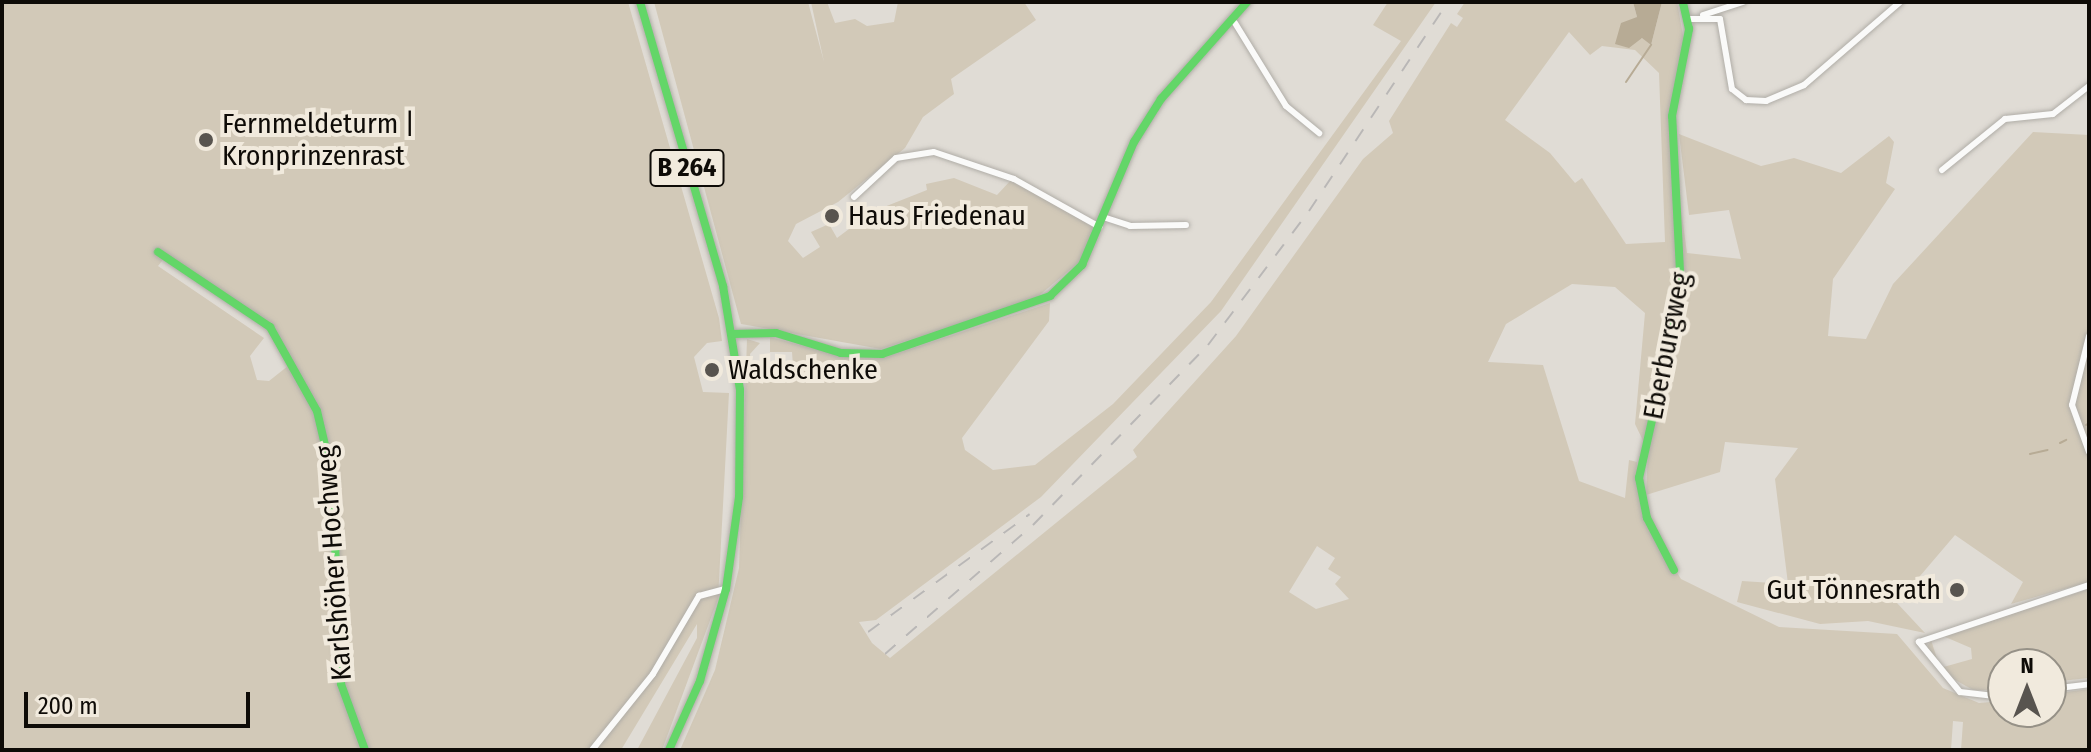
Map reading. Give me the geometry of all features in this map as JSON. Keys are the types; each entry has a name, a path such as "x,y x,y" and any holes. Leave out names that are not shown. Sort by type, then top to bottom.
{"street":[{"name":"B 264","path":"640,2 732,334 741,452 726,589 700,681 669,750"},
{"path":"732,334 776,333 861,355 902,350 1050,296 1079,270 1161,99 1247,2"},
{"name":"Eberburgweg","path":"1674,570 1647,518 1639,478 1681,291 1672,116 1689,19 1683,2"},
{"path":"1689,19 1743,2"},
{"path":"1703,15 1725,25 1732,89 1746,100 1766,101 1804,85 1900,2"},
{"path":"1233,19 1286,106 1319,133"},
{"path":"1942,170 2005,119 2053,114 2089,86"},
{"path":"854,197 896,158 934,152 1014,179 1102,222 1130,226 1186,225"},
{"name":"Karlshöher Hochweg","path":"158,252 270,327 317,411 332,475 341,684 365,750"},
{"path":"2089,336 2072,405 2089,452"},
{"path":"1987,695 1960,692 1919,642 2089,585"},
{"path":"592,750 653,674 699,596 726,589"},
{"path":"2067,687 2089,684"}],"shaded area":[{"path":"2,2 628,2 719,318 722,341 707,343 694,357 703,392 729,393 718,599 662,750 637,750 697,638 697,624 621,750 2,750","holes":["165,257 278,336 293,362 269,381 257,380 250,356 264,338 158,266"]},
{"path":"654,2 808,2 824,62 811,2 827,2 835,23 855,19 867,26 894,22 898,2 1024,2 1036,20 951,79 954,94 923,117 905,148 838,202 796,224 788,241 803,258 820,247 811,232 829,224 837,238 857,223 876,230 884,221 879,209 927,190 926,184 954,178 997,195 1011,180 1095,227 1079,262 1035,299 881,349 741,324"},
{"path":"1388,2 1436,2 1221,311 1041,497 876,620 859,622 872,643 890,658 1137,457 1133,450 1236,336 1363,159 1393,133 1389,121 1451,23 1457,27 1463,18 1457,14 1465,2 1633,2 1637,17 1616,44 1643,38 1651,45 1662,2 1677,2 1684,41 1669,120 1687,253 1741,259 1729,210 1689,215 1679,134 1761,166 1794,158 1841,173 1889,136 1894,142 1886,183 1895,189 1833,279 1828,336 1866,339 1893,284 2033,132 2089,135 2089,329 2070,405 2089,457 2089,582 2011,604 2023,582 1955,535 1897,603 1925,633 1868,621 1820,624 1737,602 1742,581 1788,584 1775,479 1798,448 1725,442 1720,472 1646,495 1648,451 1635,424 1645,313 1615,287 1572,284 1506,324 1488,362 1543,365 1579,481 1625,498 1629,460 1637,462 1643,519 1681,579 1779,627 1897,634 1943,688 1979,703 1987,702 1987,728 2067,728 2067,692 2089,689 2089,750 1961,750 1963,722 1953,721 1951,750 680,750 715,670 739,568 747,339 760,343 750,354 752,368 793,366 792,352 770,352 770,337 841,356 883,358 1050,303 1049,321 962,438 965,450 993,470 1035,465 1113,404 1211,302 1401,41 1373,25","holes":["1569,32 1590,55 1602,46 1635,50 1659,73 1665,242 1626,244 1582,178 1575,183 1550,153 1505,120","1317,546 1335,558 1328,569 1341,577 1335,584 1349,599 1316,609 1289,592"]},
{"path":"1633,2 1662,2 1651,45 1642,38 1629,48 1615,44 1621,23 1637,17"},
{"path":"2089,345 2089,445 2074,405"},
{"path":"2089,589 2089,678 2067,680 2067,648 1987,648 1987,690 1973,690 1950,677 1933,662 1926,649 1931,640 1940,668 1972,659 1971,648 1943,636"}],"waterway":[{"path":"1626,82 1651,45"},
{"path":"2060,443 2066,440"},
{"path":"2030,454 2048,450"}],"railway":[{"path":"885,654 1033,525 1208,345 1309,211 1448,2"},
{"path":"868,632 1030,514"}],"traffic: fast":[{"path":"640,2 723,286 740,390 739,497 726,589 700,681 669,750"},
{"path":"732,334 776,333 841,353 882,354 1050,296 1082,265 1134,142 1161,99 1247,2"},
{"path":"1674,570 1647,518 1639,478 1681,291 1672,116 1689,29 1683,2"},
{"path":"158,252 270,327 317,411 332,475 341,684 365,750"}],"place":[{"name":"Fernmeldeturm | Kronprinzenrast","path":"206,140"},
{"name":"Haus Friedenau","path":"832,216"},
{"name":"Waldschenke","path":"712,370"},
{"name":"Gut Tönnesrath","path":"1957,590"}]}
